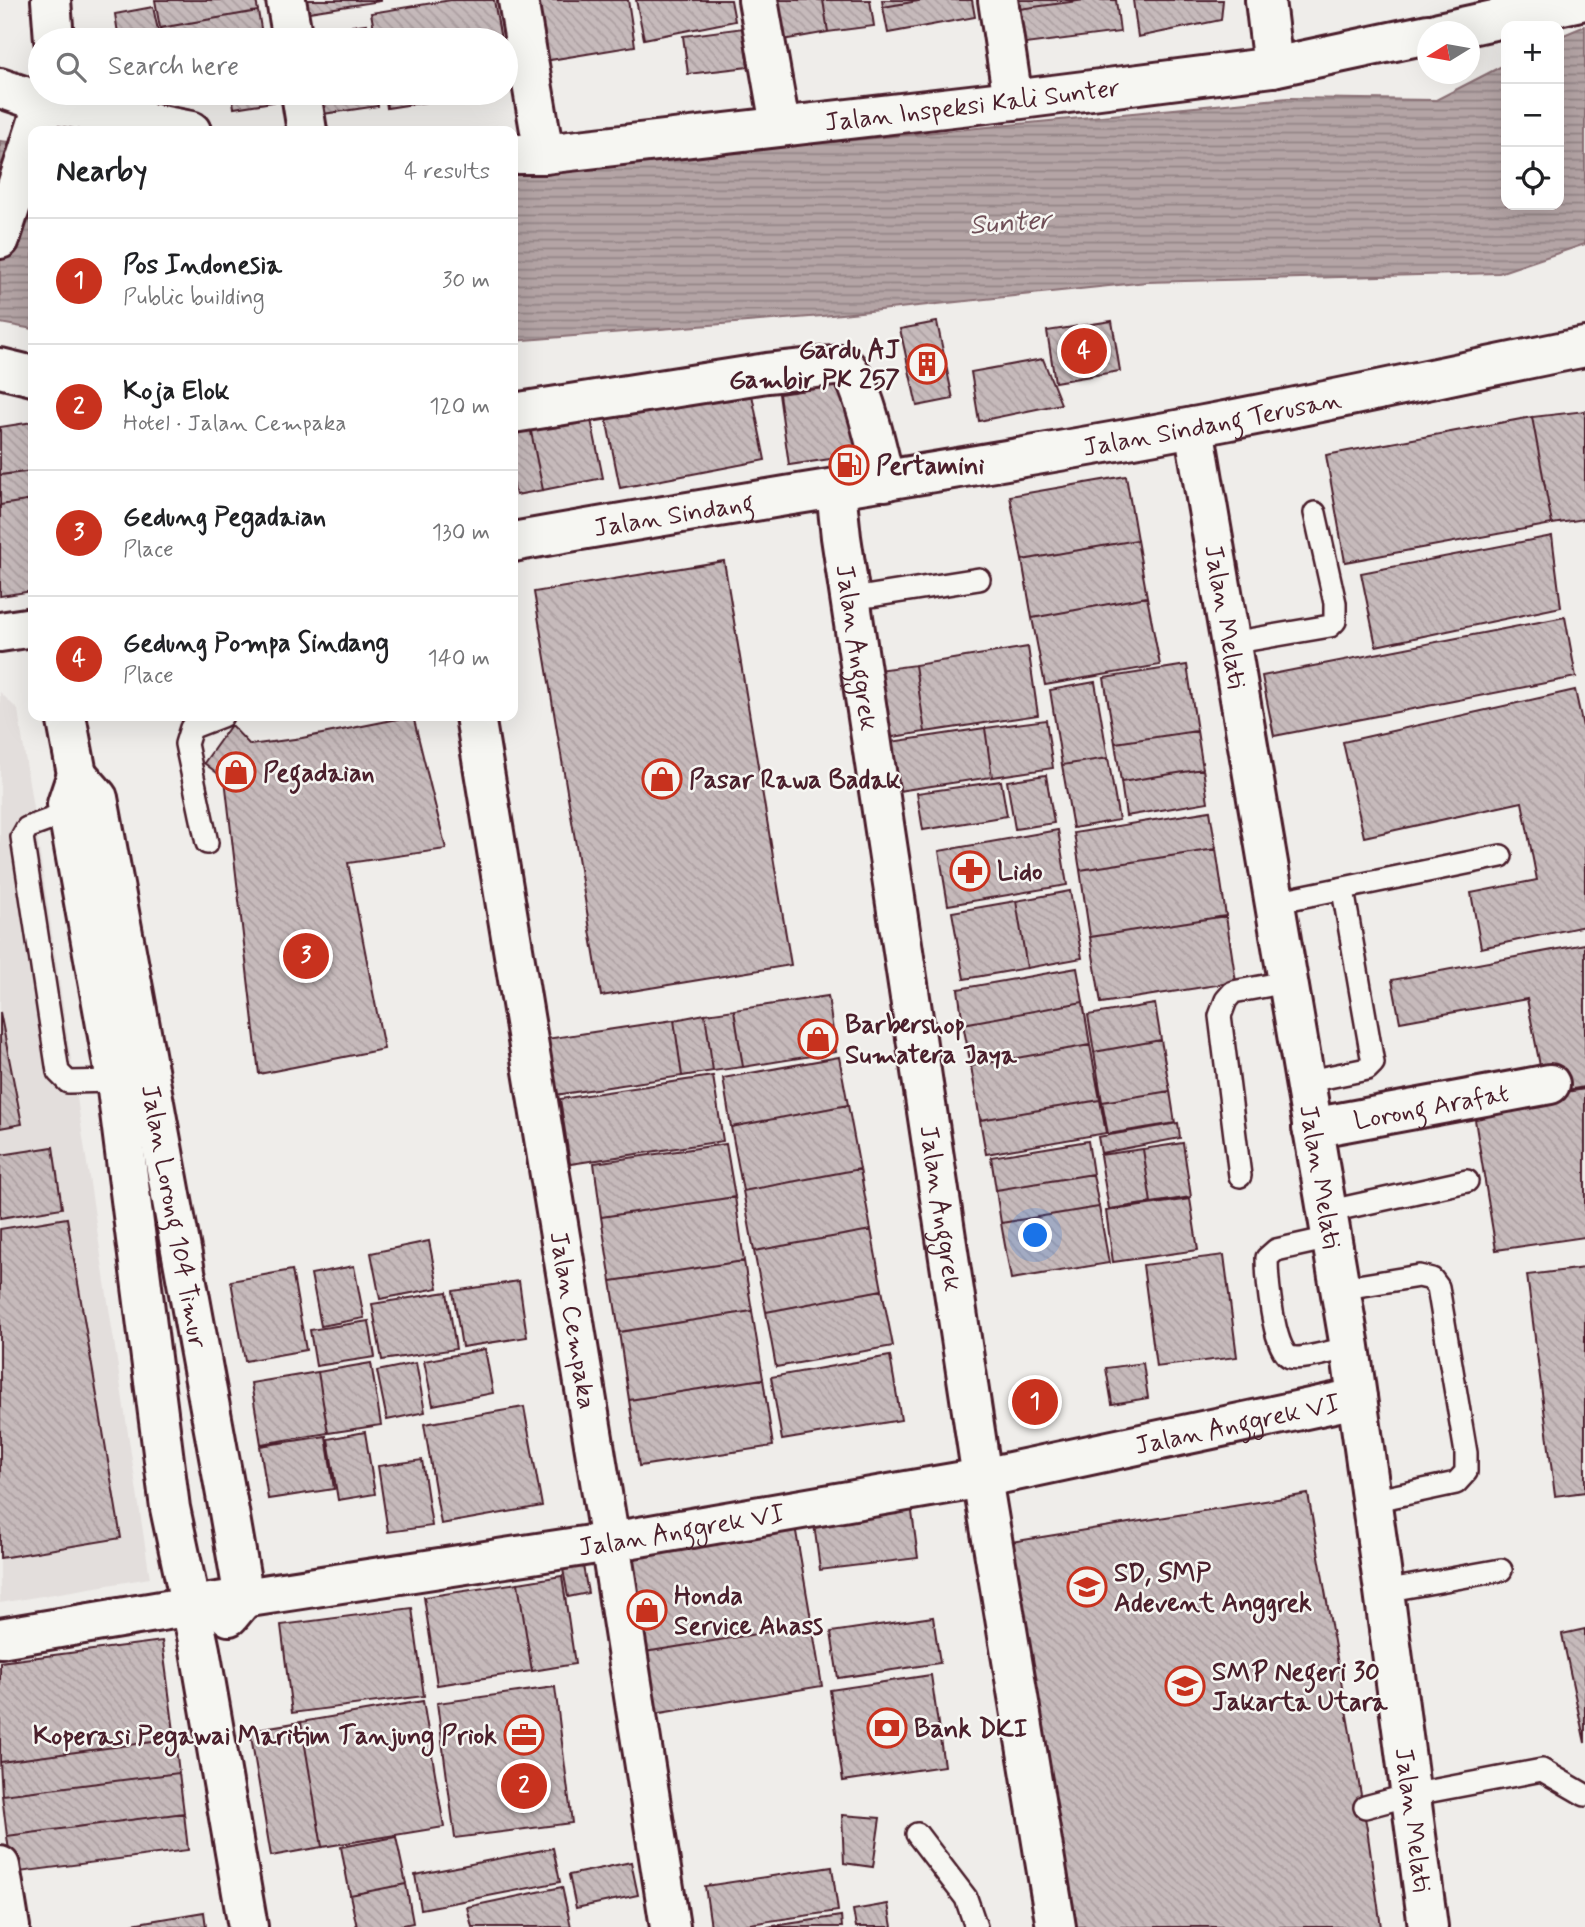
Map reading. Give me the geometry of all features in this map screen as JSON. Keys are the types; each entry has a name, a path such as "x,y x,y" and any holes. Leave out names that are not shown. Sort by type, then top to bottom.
{"street":[{"path":"51,0 53,28"},
{"path":"286,0 291,28"},
{"path":"518,0 528,154"},
{"path":"758,0 780,125"},
{"path":"998,0 1013,100"},
{"path":"1265,0 1273,67"},
{"path":"1480,23 1585,0"},
{"name":"Jalan Inspeksi Kali Sunter","path":"528,154 1013,100 1273,67 1417,36"},
{"path":"0,88 28,101"},
{"path":"303,105 306,126"},
{"path":"36,126 42,108 159,126"},
{"path":"0,239 28,152"},
{"name":"Jalan Sindang Terusan","path":"836,490 1194,427 1585,346"},
{"path":"518,412 753,375 843,365 849,368 858,384 885,481"},
{"path":"0,368 28,375"},
{"name":"Jalan Melati","path":"1194,427 1350,1347 1428,1927"},
{"name":"Jalan Sindang","path":"518,541 667,514 836,490"},
{"name":"Jalan Anggrek","path":"836,490 982,1478 1056,1927"},
{"path":"0,632 28,627"},
{"name":"Jalan Lorong 104 Timur","path":"67,721 77,774 67,804 68,813 116,1081 170,1508 200,1650 248,1927"},
{"name":"Jalan Cempaka","path":"476,721 670,1927"},
{"name":"Jalan Lorong 104 Timur","path":"77,774 98,799 244,1598"},
{"name":"Lorong Arafat","path":"1312,1128 1550,1084"},
{"name":"Jalan Anggrek VI","path":"0,1638 610,1542 982,1478 1357,1398"},
{"path":"200,1650 244,1598"},
{"path":"0,1866 10,1927"}],"lane":[{"path":"1231,643 1329,626 1335,621 1335,603 1315,513"},
{"path":"852,599 979,579"},
{"path":"207,843 186,744 191,728 209,721"},
{"path":"68,813 27,828 22,837 58,1072 68,1082 116,1081"},
{"path":"1275,902 1501,856"},
{"path":"1304,1082 1367,1069 1373,1063 1343,890"},
{"path":"1240,1176 1220,1016 1226,1000 1234,992 1287,982"},
{"path":"1350,1347 1293,1358 1284,1353 1278,1342 1267,1258 1276,1250 1328,1225 1467,1181"},
{"path":"1339,1289 1419,1276 1432,1279 1438,1287 1466,1453 1466,1472 1456,1483 1372,1501"},
{"path":"1384,1591 1501,1570"},
{"path":"1365,1807 1410,1795 1542,1770 1585,1795"},
{"path":"917,1834 966,1898 976,1927"}],"shaded area":[{"path":"0,692 18,710 150,1578 0,1603"}],"water":[{"name":"Sunter","path":"1585,26 1585,244 1499,273 1147,282 822,316 518,341 518,173 1288,98 1436,100 1467,84 1480,84 1480,77 1501,67 1501,210 1564,210 1564,35"},
{"path":"0,141 28,144 28,328 0,323"}],"building":[{"path":"155,0 256,0 258,11 160,28"},
{"path":"299,0 381,0 381,1 302,13"},
{"path":"451,0 494,0 499,28 374,28 371,13"},
{"path":"535,0 628,0 635,46 544,61"},
{"path":"636,0 731,0 735,21 644,39"},
{"path":"764,0 823,0 828,32 771,42"},
{"path":"823,0 870,0 874,26 828,32"},
{"path":"882,0 924,0 883,7"},
{"path":"924,0 972,0 975,17 888,33 883,7"},
{"path":"1003,0 1085,0 1005,11"},
{"path":"1085,0 1116,0 1120,32 1010,46 1005,11"},
{"path":"1133,0 1223,0 1221,20 1138,37"},
{"path":"153,7 158,28 117,28 115,14"},
{"path":"258,11 261,28 160,28"},
{"path":"366,24 366,28 338,28"},
{"path":"743,28 748,67 688,74 683,36"},
{"path":"315,105 378,106 316,115"},
{"path":"1112,321 1120,371 1055,382 1047,331"},
{"name":"Gardu AJ Gambir PK 257","path":"937,322 953,399 917,406 900,329"},
{"path":"1043,359 1061,404 979,421 971,372"},
{"path":"749,380 765,460 620,488 604,408"},
{"path":"848,384 858,455 789,465 779,394"},
{"path":"589,410 603,478 543,490 529,422"},
{"path":"1585,411 1585,519 1552,524 1532,417"},
{"path":"1532,417 1552,524 1345,562 1326,455"},
{"path":"529,422 543,490 518,495 518,424"},
{"path":"28,423 28,472 0,475 0,427"},
{"path":"28,472 28,501 0,505 0,475"},
{"path":"1126,476 1137,540 1022,560 1010,496"},
{"path":"28,501 28,592 0,596 0,505"},
{"path":"1552,536 1561,607 1376,646 1361,573"},
{"path":"1137,540 1147,597 1032,618 1022,560"},
{"name":"Pasar Rawa Badak","path":"724,561 791,965 601,996 534,592"},
{"path":"1147,597 1160,665 1045,685 1032,618"},
{"path":"1565,617 1576,677 1274,736 1262,676"},
{"path":"1028,647 1038,715 925,732 915,665"},
{"path":"915,665 925,732 880,739 869,671"},
{"path":"1187,665 1197,731 1115,743 1104,678"},
{"path":"1095,682 1108,758 1062,765 1050,690"},
{"path":"1575,690 1585,736 1585,926 1481,948 1471,893 1537,880 1522,802 1364,837 1343,742"},
{"path":"1046,720 1053,768 992,777 985,728"},
{"path":"388,721 414,721 446,849 348,863 384,1049 259,1074 225,779 204,763 231,725 250,745"},
{"path":"985,728 992,777 891,792 884,743"},
{"path":"1197,731 1203,769 1121,782 1115,743"},
{"path":"1108,758 1119,820 1073,828 1062,765"},
{"path":"1203,769 1208,802 1126,816 1121,782"},
{"path":"1046,775 1054,823 1015,829 1007,781"},
{"path":"1001,781 1007,816 923,830 917,793"},
{"path":"1210,811 1216,849 1080,870 1074,833"},
{"path":"1058,830 1067,885 948,905 939,851"},
{"path":"1216,849 1226,916 1090,937 1080,870"},
{"path":"1070,891 1082,958 1027,968 1016,901"},
{"path":"1016,901 1027,968 964,979 952,912"},
{"path":"1226,916 1236,982 1101,1003 1090,937"},
{"path":"1585,944 1585,1087 1555,1092 1542,1076 1527,999 1400,1022 1392,980"},
{"path":"1077,968 1083,1002 963,1024 958,989"},
{"path":"828,996 836,1052 743,1067 734,1010"},
{"path":"1083,1002 1090,1045 971,1066 963,1024"},
{"path":"1155,1004 1161,1040 1094,1052 1088,1015"},
{"path":"734,1010 743,1067 713,1071 705,1014"},
{"path":"0,1012 22,1124 0,1128"},
{"path":"705,1014 713,1071 682,1076 674,1020"},
{"path":"674,1020 682,1076 555,1095 546,1039"},
{"path":"1161,1040 1170,1091 1102,1102 1094,1052"},
{"path":"1090,1045 1100,1100 980,1120 971,1066"},
{"path":"839,1057 848,1105 731,1127 723,1078"},
{"path":"713,1076 723,1141 570,1164 560,1099"},
{"path":"1585,1089 1585,1237 1496,1250 1473,1107"},
{"path":"1170,1091 1175,1123 1108,1134 1102,1102"},
{"path":"1100,1100 1106,1133 986,1154 980,1120"},
{"path":"848,1105 860,1169 743,1191 731,1127"},
{"path":"1178,1123 1180,1138 1101,1153 1098,1137"},
{"path":"1088,1141 1093,1174 996,1190 991,1157"},
{"path":"1183,1143 1191,1197 1151,1203 1143,1149"},
{"path":"726,1144 735,1197 601,1217 594,1163"},
{"path":"53,1147 62,1208 0,1218 0,1155"},
{"path":"1143,1149 1151,1203 1109,1209 1100,1155"},
{"path":"860,1169 871,1230 754,1251 743,1191"},
{"path":"1093,1174 1099,1207 1001,1223 996,1190"},
{"path":"735,1197 744,1261 611,1281 601,1217"},
{"path":"1190,1199 1198,1250 1113,1262 1106,1211"},
{"path":"1099,1207 1109,1263 1011,1279 1001,1223"},
{"path":"67,1218 121,1538 0,1558 0,1229"},
{"path":"871,1230 882,1290 766,1312 754,1251"},
{"path":"429,1241 438,1288 380,1299 371,1253"},
{"path":"1224,1255 1237,1357 1156,1367 1143,1265"},
{"path":"744,1261 752,1311 619,1332 611,1281"},
{"path":"354,1266 364,1318 321,1326 311,1274"},
{"path":"1585,1268 1585,1492 1555,1496 1527,1275"},
{"path":"292,1270 306,1350 245,1361 231,1281"},
{"path":"519,1281 527,1337 462,1347 453,1291"},
{"path":"882,1290 893,1346 776,1367 766,1312"},
{"path":"447,1292 456,1349 382,1360 372,1304"},
{"path":"752,1311 763,1379 629,1400 619,1332"},
{"path":"369,1321 375,1357 316,1366 310,1330"},
{"path":"485,1349 493,1393 433,1405 424,1361"},
{"path":"890,1356 901,1420 782,1440 771,1377"},
{"path":"371,1363 381,1425 328,1433 318,1372"},
{"path":"416,1363 425,1412 387,1420 377,1371"},
{"path":"1143,1363 1148,1398 1112,1404 1106,1368"},
{"path":"318,1372 328,1433 261,1444 251,1383"},
{"path":"763,1379 773,1446 639,1466 629,1400"},
{"path":"524,1407 542,1506 441,1524 424,1424"},
{"path":"365,1432 375,1494 338,1500 328,1439"},
{"path":"326,1436 334,1489 268,1499 260,1446"},
{"path":"422,1460 432,1526 388,1532 378,1466"},
{"name":"SMP Negeri 30 Jakarta Utara","path":"1308,1494 1367,1829 1381,1927 1067,1927 1005,1543"},
{"path":"911,1504 918,1558 820,1570 813,1516"},
{"path":"794,1520 812,1625 632,1654 614,1550"},
{"path":"581,1555 588,1593 568,1597 561,1558"},
{"path":"562,1576 575,1664 532,1671 518,1583"},
{"path":"518,1583 532,1671 437,1685 424,1597"},
{"path":"412,1608 424,1696 292,1713 281,1625"},
{"path":"933,1617 940,1663 838,1678 831,1632"},
{"path":"812,1625 822,1686 642,1716 632,1654"},
{"path":"1585,1629 1585,1743 1562,1634"},
{"path":"162,1641 175,1739 0,1762 0,1662"},
{"name":"Bank DKI","path":"931,1675 944,1766 843,1781 830,1690"},
{"path":"555,1687 572,1823 455,1838 437,1703"},
{"path":"423,1701 444,1827 322,1847 301,1722"},
{"path":"301,1722 322,1847 271,1856 250,1730"},
{"path":"175,1739 179,1773 2,1795 0,1762"},
{"path":"179,1773 184,1813 7,1836 2,1795"},
{"path":"184,1813 188,1850 12,1873 7,1836"},
{"path":"842,1815 880,1818 873,1867 844,1863"},
{"path":"396,1837 406,1884 350,1895 341,1847"},
{"path":"553,1848 560,1882 421,1909 415,1875"},
{"path":"631,1862 638,1895 576,1908 569,1875"},
{"path":"832,1867 838,1911 729,1927 711,1927 705,1886"},
{"path":"406,1884 413,1923 394,1927 357,1927 350,1895"},
{"path":"562,1887 571,1927 472,1927 467,1907"},
{"path":"888,1904 892,1927 856,1927 853,1910"},
{"path":"204,1912 206,1927 114,1927"},
{"path":"841,1916 842,1927 767,1927"}],"place":[{"name":"Gedung Pompa Sindang","path":"1084,351"},
{"name":"Gardu AJ Gambir PK 257","path":"927,364"},
{"name":"Pertamini","path":"849,465"},
{"name":"Pegadaian","path":"236,772"},
{"name":"Pasar Rawa Badak","path":"662,779"},
{"name":"Lido","path":"970,871"},
{"name":"Gedung Pegadaian","path":"306,956"},
{"name":"Barbershop Sumatera Jaya","path":"818,1039"},
{"name":"Pos Indonesia","path":"1035,1402"},
{"name":"SD, SMP Adevent Anggrek","path":"1087,1587"},
{"name":"Honda Service Ahass","path":"647,1610"},
{"name":"SMP Negeri 30 Jakarta Utara","path":"1185,1686"},
{"name":"Bank DKI","path":"887,1728"},
{"name":"Koperasi Pegawai Maritim Tanjung Priok","path":"524,1735"},
{"name":"Koja Elok","path":"524,1786"}]}
